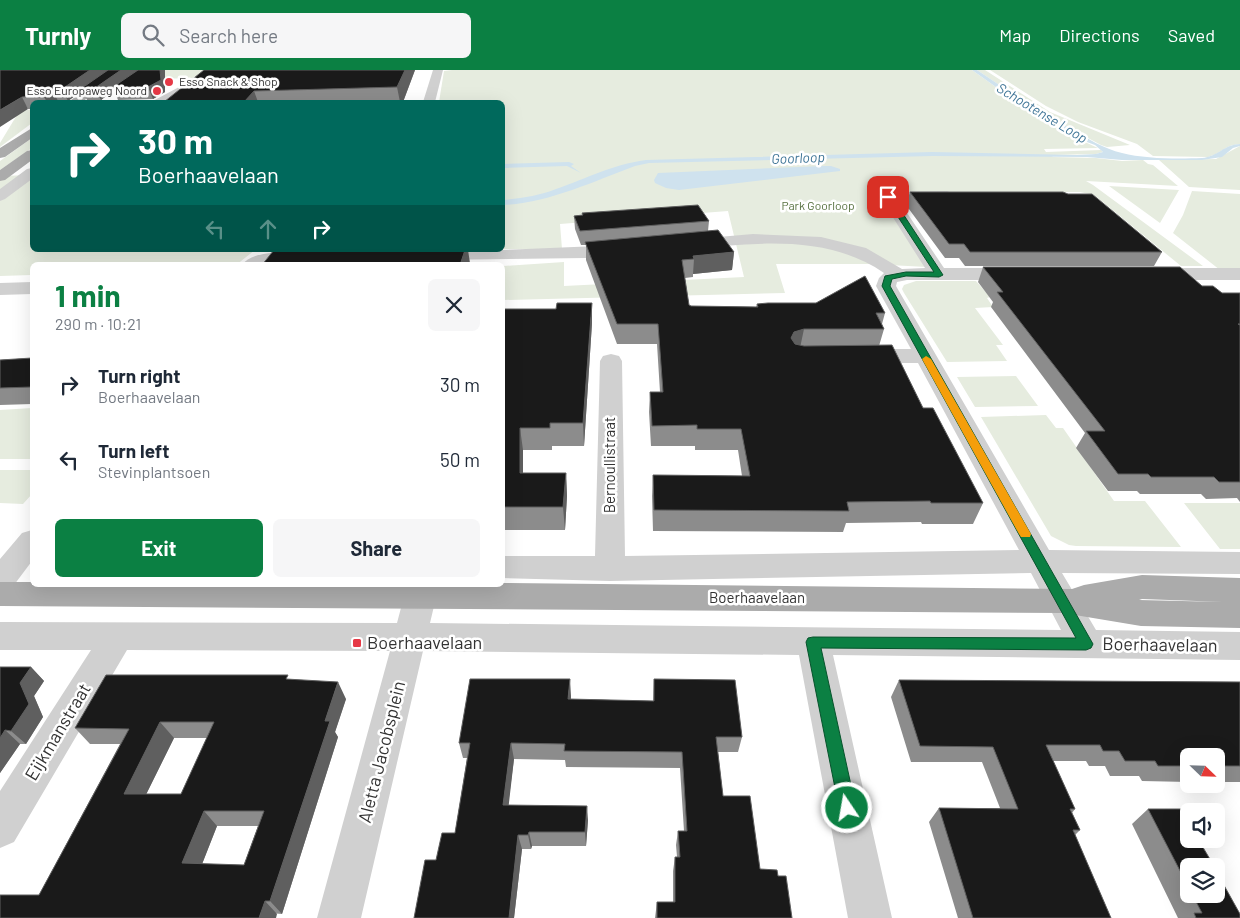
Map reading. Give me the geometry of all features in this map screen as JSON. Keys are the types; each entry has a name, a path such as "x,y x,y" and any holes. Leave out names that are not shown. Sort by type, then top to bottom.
{"main road":[{"path":"78,100 121,70"},
{"path":"0,154 30,133"},
{"path":"6,179 30,156"},
{"name":"Boerhaavelaan","path":"1063,600 1142,587 1240,590"},
{"name":"Boerhaavelaan","path":"0,594 422,590 1063,600 1142,613 1240,615"}],"street":[{"path":"161,100 219,70"},
{"path":"430,100 438,70"},
{"path":"0,196 6,179 30,173"},
{"path":"939,275 888,197 968,196"},
{"path":"669,246 743,239 810,242 862,253 894,277 1037,274"},
{"path":"415,255 586,253 642,249"},
{"path":"1160,256 1183,274"},
{"path":"259,262 269,258 317,257"},
{"path":"1134,274 1240,274"},
{"path":"1221,274 1240,289"},
{"path":"894,277 886,286 1086,644"},
{"path":"0,289 30,288"},
{"path":"838,356 925,356"},
{"name":"Bernoullistraat","path":"610,569 611,361"},
{"name":"Boerhaavelaan","path":"505,567 610,569 1040,560 1240,563"},
{"name":"Aletta Jacobsplein","path":"339,918 422,590"},
{"name":"Boerhaavelaan","path":"0,636 411,637 1240,646"},
{"name":"Eijkmanstraat","path":"0,828 117,637"},
{"path":"813,642 870,918"}],"green space":[{"path":"163,70 213,70 198,78 151,79"},
{"name":"Park Goorloop","path":"972,70 1028,110 1058,125 1076,138 1098,148 1044,149 1046,152 1101,150 1103,152 1096,154 1051,155 1053,157 1122,161 1143,160 1153,165 1178,186 1086,181 1203,266 1181,266 1094,195 1080,192 886,192 881,196 927,267 870,264 776,264 785,293 505,300 505,266 564,262 564,286 744,277 728,211 560,224 562,249 505,249 505,100 439,100 444,71"},
{"path":"977,70 985,70 1050,112 1130,145 1107,147 1101,145 1036,110"},
{"path":"990,70 1240,70 1240,144 1235,144 1208,157 1153,156 1137,144 1078,122 1046,106"},
{"path":"20,110 30,110 30,124 0,147 0,143"},
{"path":"30,139 30,149 0,170 0,161"},
{"path":"1240,146 1240,190 1189,187 1159,160 1216,159"},
{"path":"30,175 30,252 252,252 240,262 30,262 30,275 0,276 0,176"},
{"path":"1109,186 1179,190 1160,223"},
{"path":"1192,191 1240,194 1240,270 1220,270 1173,233 1183,215"},
{"path":"916,281 976,281 990,297 987,298 993,307 975,308 1003,345 996,345 1007,361 947,362 902,289 904,285"},
{"path":"1016,376 1038,406 975,407 957,377"},
{"path":"30,408 30,459 0,459 0,410"},
{"path":"1046,415 1056,428 1063,428 1114,501 1145,501 1181,547 1076,546 1069,545 1051,536 981,417"},
{"path":"0,470 30,470 30,496 23,504 0,503"},
{"path":"1184,503 1240,503 1240,549 1220,549"}],"water":[{"path":"972,70 977,70 1023,101 1096,143 1115,151 1151,157 1202,158 1230,146 1240,144 1240,146 1233,148 1222,157 1202,160 932,156 649,163 635,166 553,196 505,205 505,200 543,193 611,168 646,160 932,152 1077,155 1103,152 1095,145 1076,138 1058,125 1028,110"},
{"path":"569,162 574,164 571,166 581,173 567,166 505,168 505,164"},
{"path":"831,166 840,169 840,171 679,190 666,188 655,183 654,180 658,173"}],"building":[{"path":"0,70 90,70 62,89 52,89 43,95 22,97 0,110"},
{"path":"108,70 121,70 95,88 82,88"},
{"path":"138,70 160,70 161,80 148,87 113,87"},
{"path":"204,70 405,70 397,87 254,91 246,100 166,100"},
{"path":"910,192 1063,192 1068,194 1092,194 1162,252 970,252 964,244 949,244"},
{"path":"698,205 709,221 580,231 574,216 583,215 582,213"},
{"path":"718,230 734,252 693,256 694,259 682,260 689,305 691,306 758,307 757,304 768,303 816,303 865,276 885,313 876,313 884,329 804,329 794,332 791,338 795,344 804,346 892,345 923,408 933,408 983,503 931,503 930,501 847,502 849,511 654,510 653,475 750,476 741,429 697,429 697,425 652,426 650,392 663,392 658,324 617,324 585,242"},
{"path":"272,252 464,252 461,262 264,262"},
{"path":"983,267 1180,267 1202,286 1213,286 1222,293 1240,293 1240,324 1238,324 1240,325 1240,482 1219,482 1214,477 1151,477 1148,474 1118,474 1086,431 1105,431 997,292 1003,292"},
{"path":"557,303 592,303 583,423 550,423 550,428 520,428 520,473 566,473 563,507 505,507 505,309 556,309"},
{"path":"30,358 30,387 0,388 0,360"},
{"path":"0,667 31,667 20,683 29,704 11,731 5,730 0,738"},
{"path":"106,675 288,675 286,679 338,682 325,721 330,721 270,901 265,901 259,918 0,918 0,895 39,895 129,729 75,728","holes":["160,722 214,722 181,794 124,794","204,811 264,811 244,865 182,863"]},
{"path":"470,679 570,679 568,699 654,701 654,679 735,680 742,737 716,737 723,796 750,796 760,869 777,870 778,876 786,876 792,918 657,918 657,902 675,902 675,857 680,857 678,831 687,831 682,752 564,751 565,744 511,743 503,805 587,806 585,832 529,832 528,835 518,835 509,918 414,918 425,860 436,860 442,833 455,833 470,743 459,743"},
{"path":"899,680 1240,682 1240,766 1225,766 1225,748 1180,748 1180,766 1158,766 1155,761 1125,761 1119,751 1103,751 1100,745 1046,745 1075,809 1070,809 1080,830 1073,830 1111,918 973,918 939,808 1018,809 993,747 920,746"},
{"path":"1148,809 1180,809 1180,848 1203,848 1209,858 1180,858 1180,871"},
{"path":"1225,887 1240,914 1240,918 1196,918 1194,913 1202,913 1197,903 1225,903"}],"slow traffic":[{"path":"926,359 1025,534"}],"place":[{"name":"Esso Snack & Shop","path":"169,82"},
{"name":"Esso Europaweg Noord","path":"157,91"},
{"name":"Boerhaavelaan","path":"357,643"}],"route":[{"path":"847,808 813,642 1086,644 886,286 888,278 906,274 939,275 888,197"}],"water label":[{"name":"Schootense Loop","path":"1042,113"},
{"name":"Goorloop","path":"798,158"}]}
